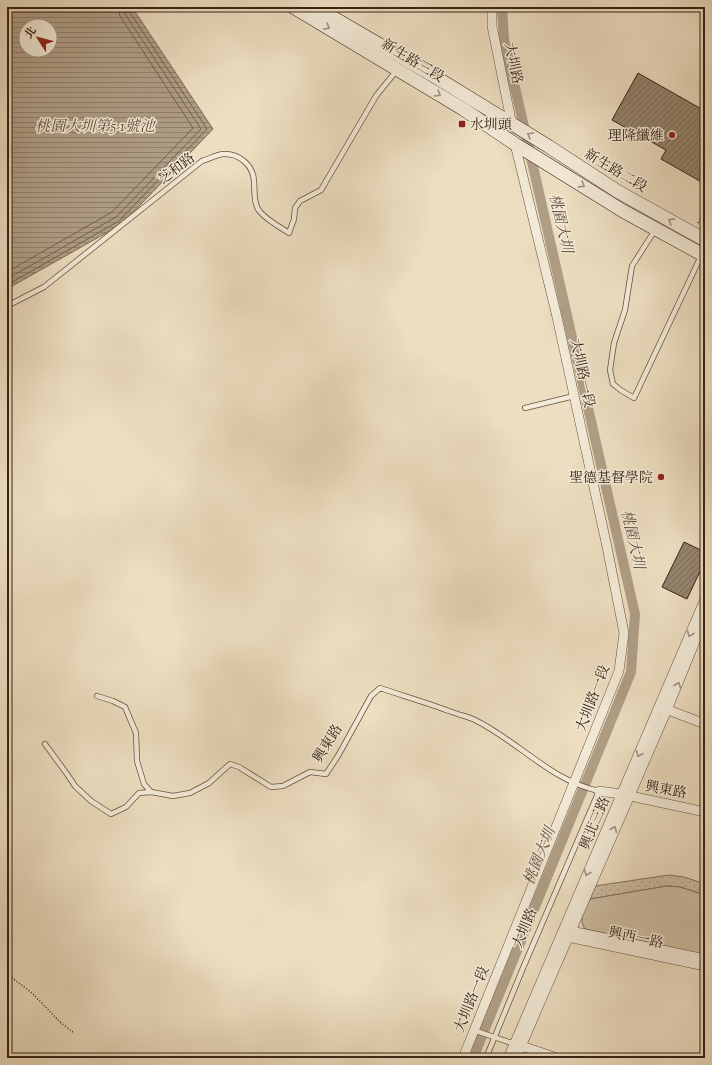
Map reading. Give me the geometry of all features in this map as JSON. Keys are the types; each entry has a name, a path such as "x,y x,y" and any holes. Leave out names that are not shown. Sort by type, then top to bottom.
{"main road":[{"name":"新生路三段","path":"293,7 463,109 516,144"},
{"name":"新生路三段","path":"316,7 437,78 512,125"},
{"name":"新生路二段","path":"512,125 548,146 617,191 705,240"},
{"path":"516,144 623,211 703,255"}],"street":[{"name":"大圳路","path":"492,7 492,26 512,125"},
{"name":"大圳路一段","path":"463,1058 619,671 624,633 607,547 557,317 516,144"},
{"path":"664,708 705,598"},
{"path":"508,1058 518,1045 625,795 705,617"},
{"path":"664,708 705,724"},
{"name":"興東路","path":"596,791 625,795 705,812"},
{"path":"567,933 705,959"},
{"name":"興西一路","path":"567,933 705,966"},
{"path":"516,1058 518,1045"},
{"path":"518,1045 557,1058"}],"lane":[{"name":"芝和路","path":"7,306 44,286 202,160 223,154 239,157 247,163 254,179 254,198 258,210 268,219 289,233 294,219 295,208 300,201 321,190 376,96 397,69"},
{"path":"655,228 632,266 626,310 614,343 610,370 613,384 634,398 703,255"},
{"path":"525,408 574,396"},
{"name":"興東路","path":"45,744 74,786 91,801 111,814 126,807 139,793 152,792 173,796 190,792 209,783 230,764 239,767 270,787 284,786 310,772 326,774 338,756 371,696 380,688 474,720 505,737 547,769 574,783"},
{"path":"97,696 114,701 125,707 136,733 137,761 144,784 152,792"},
{"path":"574,783 596,791"},
{"name":"大圳路","path":"486,1058 596,791"},
{"path":"474,1030 518,1045"}],"path":[{"path":"692,233 705,211"},
{"path":"7,974 32,994 60,1022 74,1033"}],"shaded area":[{"path":"669,875 684,877 705,884 705,895 680,887 667,886 590,899 595,886"},
{"path":"667,886 680,887 705,895 705,955 585,929 583,925 583,914 590,899"}],"water":[{"name":"桃園大圳第5-1號池","path":"7,7 132,7 213,129 122,224 7,289"}],"building":[{"name":"理隆纖維","path":"638,73 705,111 705,184 661,159 666,150 612,120"},
{"path":"684,542 705,552 705,561 687,599 662,587"}],"waterway":[{"name":"桃園大圳","path":"473,1058 631,672 635,614 504,39 502,7"}],"place":[{"name":"水圳頭","path":"462,124"},
{"name":"理隆纖維","path":"672,135"},
{"name":"聖德基督學院","path":"661,477"}]}
